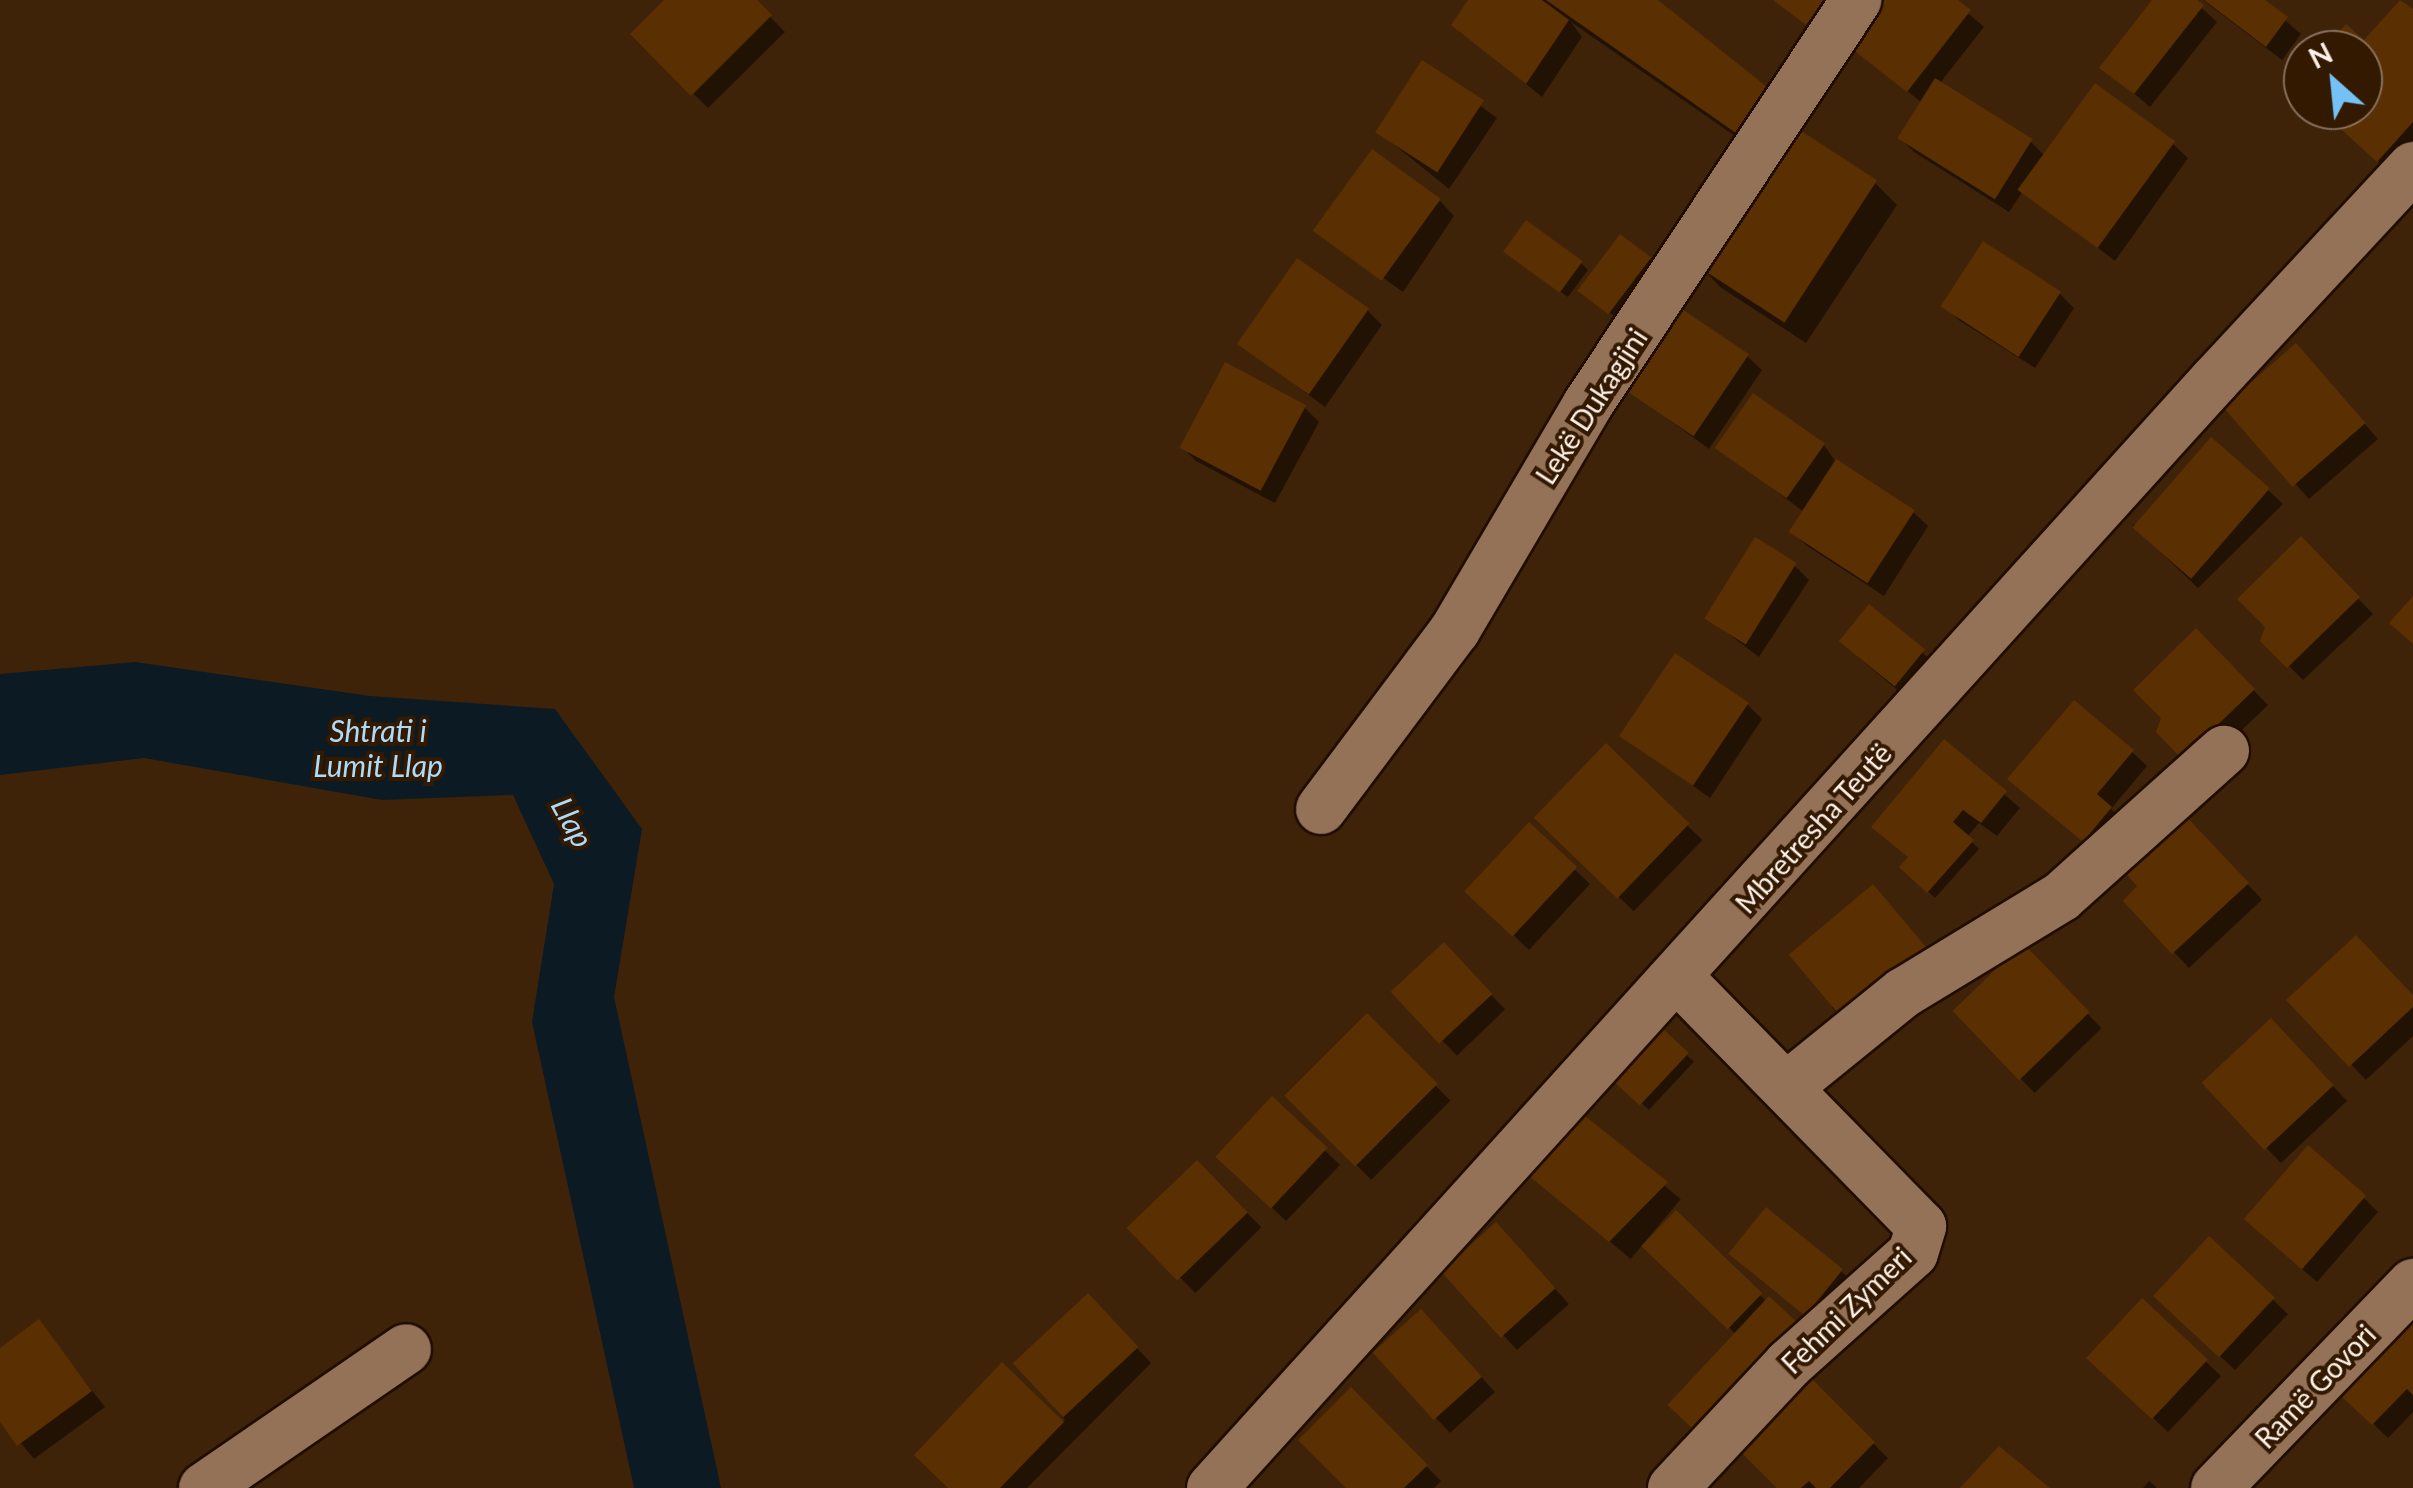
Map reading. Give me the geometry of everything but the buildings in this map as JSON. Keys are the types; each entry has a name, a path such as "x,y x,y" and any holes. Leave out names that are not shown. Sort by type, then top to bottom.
{"street":[{"name":"Lekë Dukagjini","path":"1322,809 1455,630 1588,404 1856,0"},
{"name":"Mbretresha Teutë","path":"1212,1488 1678,978 2215,380 2413,167"},
{"path":"1788,1086 1903,993 2061,897 2224,751"},
{"name":"Fehmi Zymeri","path":"1673,1488 1789,1364 1913,1254 1921,1226 1678,978"},
{"name":"Ramë Govori","path":"2216,1488 2413,1284"},
{"path":"204,1488 406,1350"}],"water":[{"name":"Shtrati i Lumit Llap","path":"135,662 370,696 555,709 642,829 614,997 721,1488 634,1488 532,1022 554,884 513,795 382,800 144,758 0,775 0,674"}],"water label":[{"name":"Llap","path":"573,822"}]}
